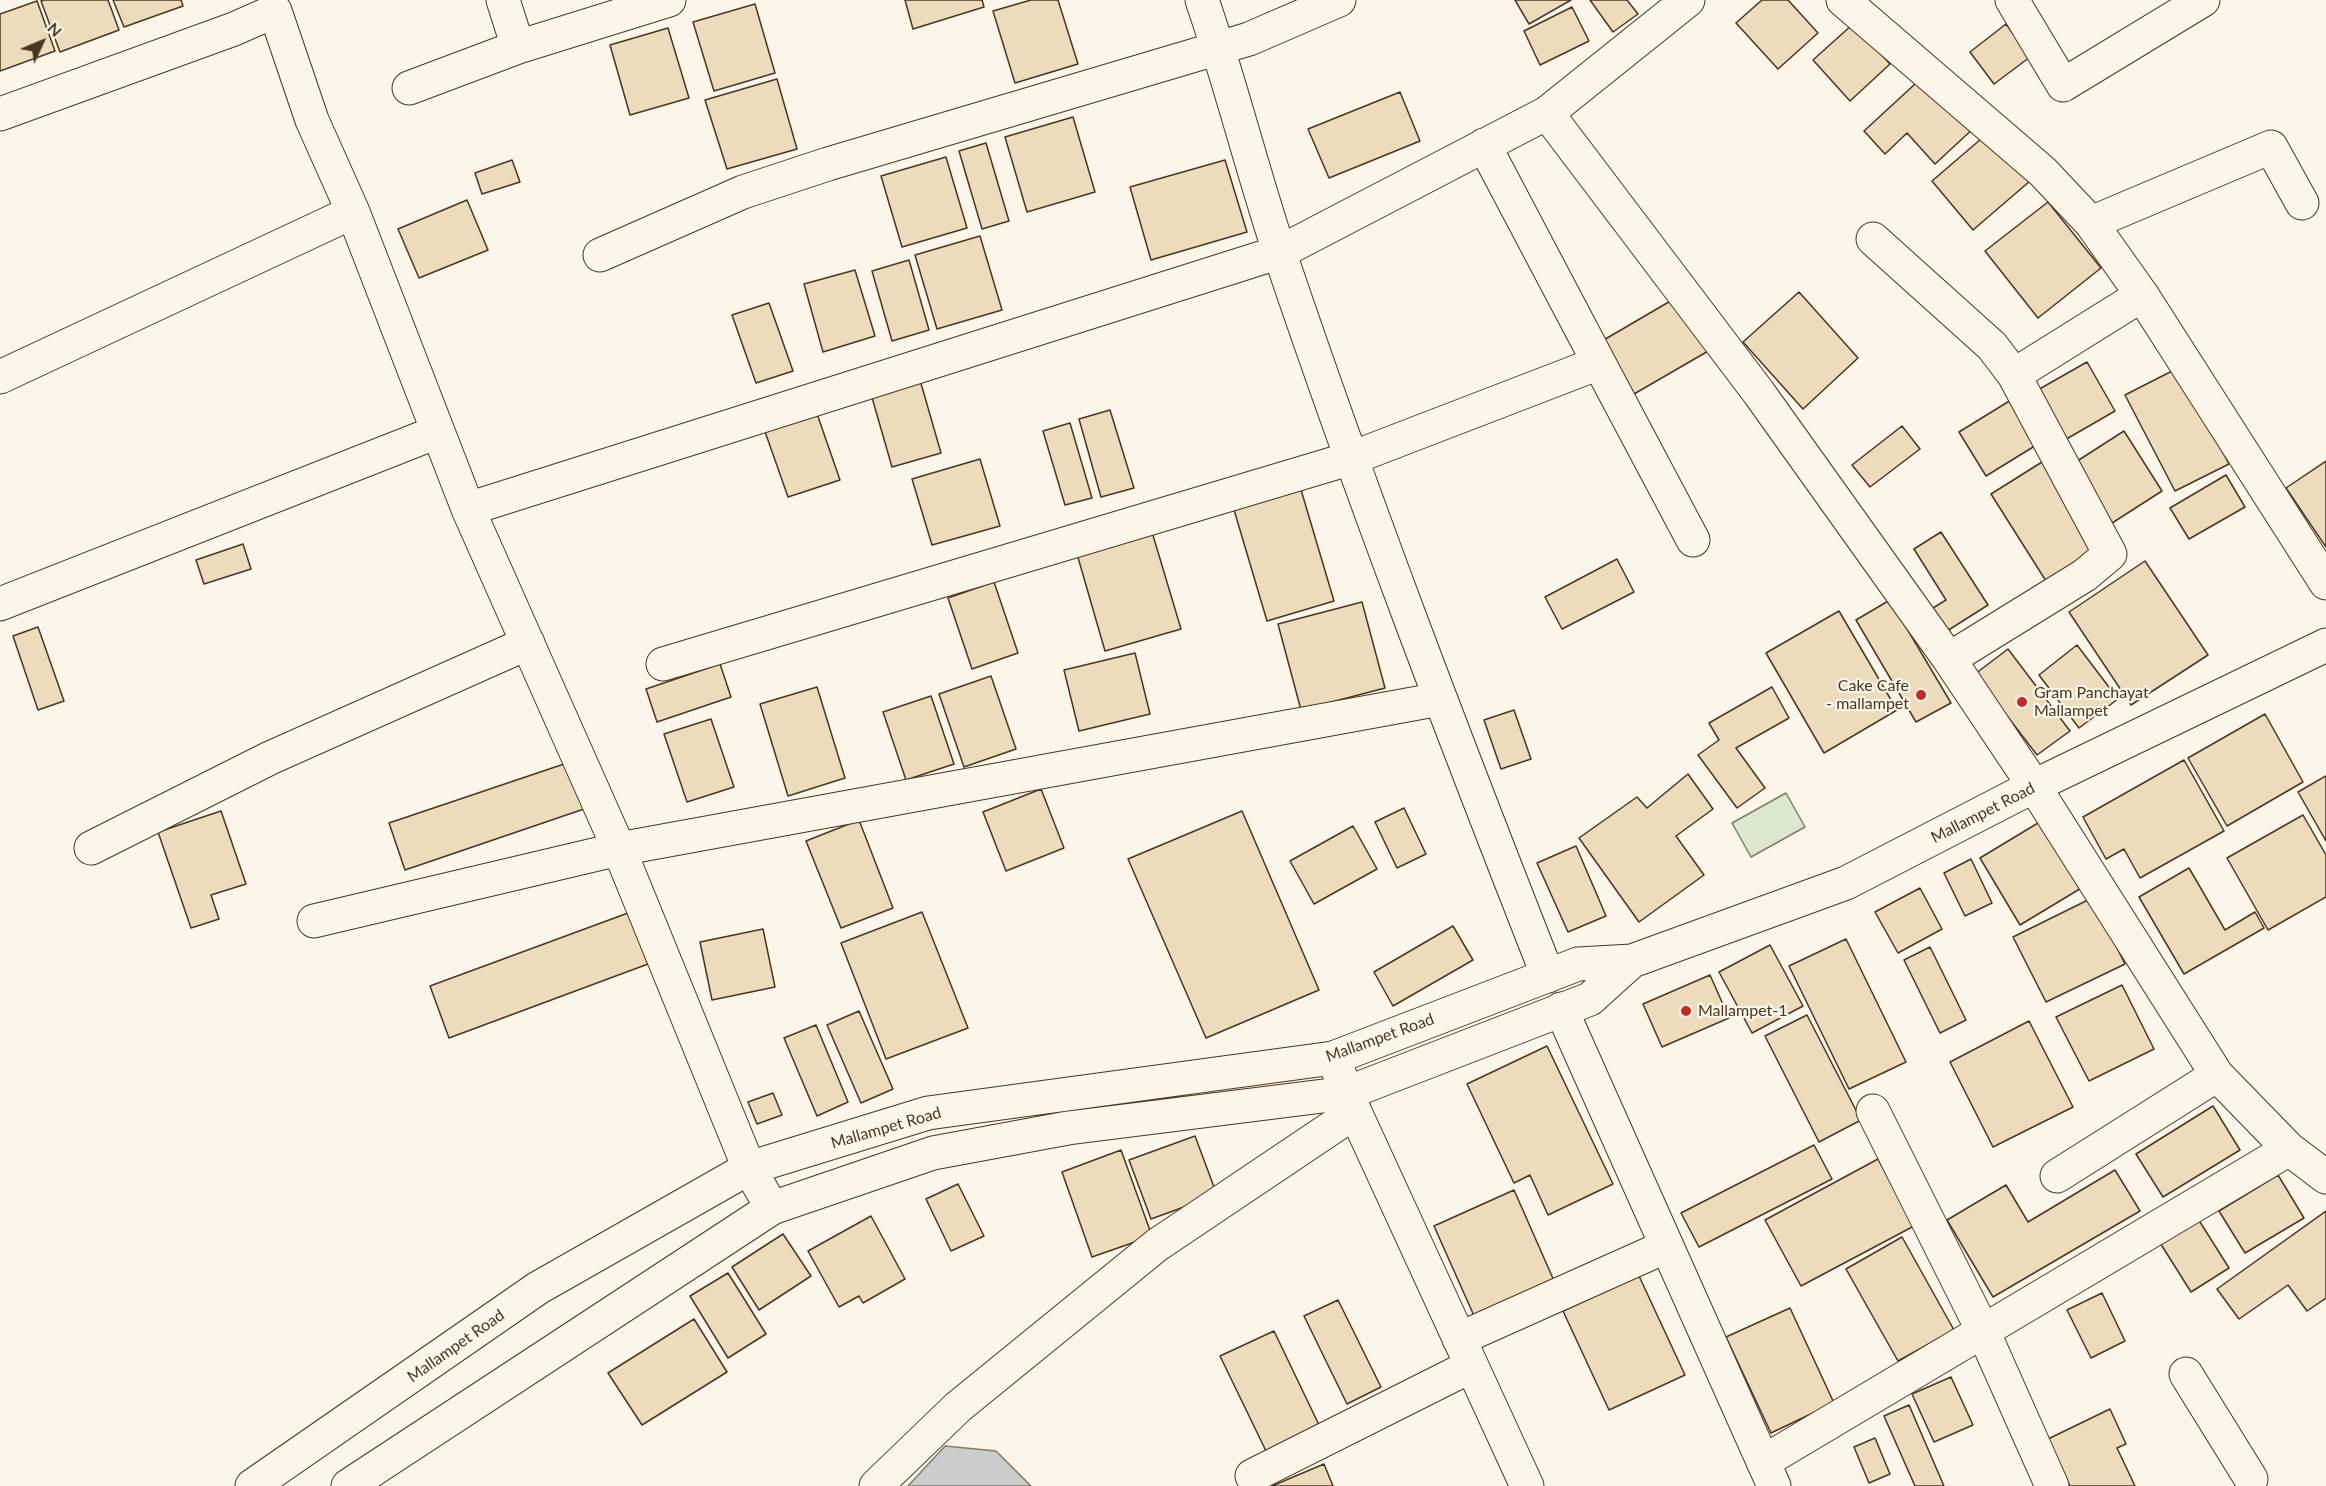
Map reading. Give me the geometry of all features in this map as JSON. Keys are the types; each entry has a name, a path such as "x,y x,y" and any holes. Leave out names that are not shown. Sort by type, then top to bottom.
{"street":[{"path":"503,0 519,47"},
{"path":"409,88 519,47 669,0"},
{"path":"1202,0 1219,48 1280,252 1352,458 1440,699 1548,976"},
{"path":"600,255 743,192 828,164 1249,39 1339,0"},
{"path":"468,509 1280,252 1547,113 1688,0"},
{"path":"1843,0 2043,172 2091,223 2142,295 2326,583"},
{"path":"2012,0 2063,85 2203,0"},
{"path":"0,114 234,29 273,5 312,120 353,212 468,509 619,849 749,1168 772,1208"},
{"path":"1547,113 1759,393 1949,659 2034,786 2217,1075 2289,1149 2326,1177"},
{"path":"1484,145 1693,540"},
{"path":"2091,223 2271,147 2302,203"},
{"path":"0,377 353,212"},
{"path":"1873,239 1992,346 2014,375 2110,554 2085,574 1949,659"},
{"path":"2014,375 2142,295"},
{"path":"663,664 1352,458 1599,363"},
{"path":"0,604 437,432"},
{"path":"91,848 270,758 528,643"},
{"name":"Mallampet Road","path":"252,1486 538,1288 749,1168 928,1113 1333,1058 1578,964 1632,962 1846,883 2034,786 2326,645"},
{"path":"314,921 619,849 1440,699"},
{"name":"Mallampet Road","path":"348,1486 772,1208 933,1153 1068,1128 1351,1103 1590,999 1632,962"},
{"path":"1561,1010 1667,1246 1762,1477 1983,1331 2289,1149"},
{"path":"1333,1058 1351,1103 1527,1486"},
{"path":"2057,1176 2217,1075"},
{"path":"876,1486 958,1407 1157,1245 1351,1103"},
{"path":"1873,1111 1983,1331 2052,1486"},
{"path":"1252,1476 1465,1353 1667,1246"},
{"path":"2186,1374 2249,1484"}],"green space":[{"path":"1786,793 1805,827 1751,857 1732,823"}],"shaded area":[{"path":"945,1446 996,1451 1031,1486 908,1486"}],"building":[{"path":"108,0 119,30 60,52 41,1"},
{"path":"113,0 181,0 183,6 124,27"},
{"path":"905,0 982,0 984,7 913,29"},
{"path":"1031,0 1058,0 1078,64 1015,83 993,11"},
{"path":"1515,0 1571,0 1529,24"},
{"path":"1590,0 1627,0 1638,14 1613,32"},
{"path":"1762,0 1788,0 1818,33 1778,69 1736,23"},
{"path":"37,1 55,51 0,71 0,14"},
{"path":"755,4 775,73 714,91 693,22"},
{"path":"1572,7 1589,41 1540,65 1524,31"},
{"path":"1853,24 1890,64 1850,101 1813,60"},
{"path":"2006,24 2030,57 1994,84 1970,52"},
{"path":"668,28 689,98 630,115 610,45"},
{"path":"1927,73 1976,126 1935,164 1907,133 1885,154 1864,131"},
{"path":"777,79 797,149 727,169 705,100"},
{"path":"1400,92 1420,141 1329,178 1308,129"},
{"path":"1073,117 1095,192 1027,212 1005,137"},
{"path":"1988,133 2030,181 1973,230 1932,181"},
{"path":"986,143 1009,221 982,229 959,151"},
{"path":"946,157 967,228 902,247 881,176"},
{"path":"512,160 520,182 482,194 475,173"},
{"path":"1225,160 1247,232 1151,260 1130,187"},
{"path":"467,200 488,250 419,278 398,229"},
{"path":"2048,202 2101,268 2038,318 1985,251"},
{"path":"980,236 1002,310 937,329 915,255"},
{"path":"909,260 929,330 892,341 872,271"},
{"path":"855,270 875,336 823,352 804,284"},
{"path":"1799,292 1858,358 1803,409 1743,342"},
{"path":"1679,296 1710,350 1634,394 1602,341"},
{"path":"769,303 793,371 756,383 732,315"},
{"path":"2087,362 2115,411 2063,441 2036,391"},
{"path":"2178,368 2229,464 2175,491 2125,395"},
{"path":"920,380 941,453 892,467 871,394"},
{"path":"2011,400 2038,444 1986,476 1959,432"},
{"path":"815,408 840,480 788,497 763,426"},
{"path":"1110,410 1134,488 1101,497 1079,419"},
{"path":"1070,423 1092,498 1065,505 1043,431"},
{"path":"1902,426 1920,449 1870,487 1852,465"},
{"path":"2124,431 2162,491 2109,525 2071,465"},
{"path":"980,459 1000,526 932,545 912,479"},
{"path":"2326,461 2326,547 2286,488"},
{"path":"2042,462 2097,549 2046,581 1991,494"},
{"path":"2226,475 2245,507 2189,539 2170,508"},
{"path":"1299,483 1334,601 1267,621 1232,503"},
{"path":"1152,532 1181,629 1105,651 1077,554"},
{"path":"1941,532 1988,605 1947,631 1933,608 1946,600 1914,549"},
{"path":"243,544 251,569 204,584 196,560"},
{"path":"1617,559 1634,592 1562,629 1545,597"},
{"path":"2145,561 2208,655 2131,705 2069,612"},
{"path":"994,582 1018,653 972,669 948,598"},
{"path":"1890,600 1951,703 1916,722 1856,620"},
{"path":"1362,602 1385,688 1301,710 1278,624"},
{"path":"1839,611 1897,710 1824,753 1766,653"},
{"path":"38,627 64,701 38,710 13,636"},
{"path":"2077,645 2118,699 2079,728 2039,675"},
{"name":"Gram Panchayat Mallampet","path":"2008,649 2070,731 2037,755 1975,674"},
{"path":"1135,653 1150,714 1079,731 1064,670"},
{"path":"720,664 731,697 657,722 646,689"},
{"path":"991,676 1016,749 964,767 939,694"},
{"path":"817,687 845,778 788,796 760,704"},
{"path":"1772,687 1789,718 1736,748 1765,788 1737,808 1698,755 1719,740 1709,723"},
{"path":"931,696 954,764 906,780 883,712"},
{"path":"1514,710 1531,759 1501,769 1484,720"},
{"path":"2265,714 2303,782 2227,826 2188,758"},
{"path":"711,719 734,787 687,802 664,734"},
{"path":"2184,760 2224,831 2140,878 2124,849 2106,859 2083,817"},
{"path":"567,763 584,809 405,870 389,823"},
{"path":"1688,774 1713,809 1676,836 1704,875 1639,922 1579,838 1637,797 1647,808"},
{"path":"2326,776 2326,841 2298,792"},
{"path":"1041,789 1064,848 1006,871 983,812"},
{"path":"1404,808 1426,854 1397,868 1375,822"},
{"path":"221,811 246,884 211,895 219,919 191,928 158,832"},
{"path":"1242,811 1319,990 1206,1038 1128,859"},
{"path":"2303,815 2326,855 2326,897 2268,930 2227,858"},
{"path":"859,820 893,908 841,928 806,841"},
{"path":"2043,820 2083,887 2020,925 1980,858"},
{"path":"1353,826 1377,869 1314,904 1290,861"},
{"path":"1576,846 1606,916 1568,932 1537,863"},
{"path":"1971,859 1992,903 1965,916 1944,873"},
{"path":"2189,868 2225,930 2255,912 2264,928 2184,974 2139,897"},
{"path":"1920,888 1942,929 1898,953 1875,912"},
{"path":"2092,898 2125,964 2046,1002 2013,937"},
{"path":"922,912 968,1028 886,1059 841,943"},
{"path":"628,913 648,964 449,1038 430,986"},
{"path":"1453,926 1473,960 1393,1006 1374,972"},
{"path":"763,929 775,987 712,1000 700,942"},
{"path":"1846,939 1906,1062 1849,1089 1789,966"},
{"path":"1770,945 1803,1006 1752,1033 1719,972"},
{"path":"1930,947 1966,1020 1940,1033 1904,960"},
{"name":"Mallampet-1","path":"1710,975 1729,1018 1662,1047 1643,1004"},
{"path":"2122,985 2154,1049 2089,1081 2056,1017"},
{"path":"859,1011 893,1089 861,1103 827,1025"},
{"path":"1807,1015 1861,1120 1819,1142 1765,1036"},
{"path":"2029,1021 2073,1107 1993,1147 1950,1062"},
{"path":"816,1025 848,1102 817,1116 784,1038"},
{"path":"1547,1046 1613,1184 1548,1215 1530,1175 1514,1183 1467,1084"},
{"path":"773,1093 782,1115 757,1124 748,1102"},
{"path":"2213,1106 2240,1150 2163,1197 2136,1154"},
{"path":"1195,1136 1217,1195 1151,1219 1129,1160"},
{"path":"1814,1145 1832,1179 1699,1247 1681,1213"},
{"path":"1121,1150 1152,1236 1092,1257 1062,1172"},
{"path":"1878,1159 1914,1226 1801,1286 1765,1220"},
{"path":"2115,1170 2140,1211 1993,1297 1947,1220 2006,1185 2028,1222"},
{"path":"2278,1175 2304,1218 2245,1253 2219,1211"},
{"path":"958,1184 984,1236 951,1251 926,1199"},
{"path":"1514,1190 1555,1283 1475,1318 1434,1226"},
{"path":"2326,1211 2326,1298 2307,1311 2288,1285 2239,1319 2217,1289"},
{"path":"2195,1214 2229,1268 2191,1292 2157,1238"},
{"path":"871,1216 905,1279 863,1303 859,1296 839,1307 808,1251"},
{"path":"783,1234 811,1276 759,1310 732,1267"},
{"path":"1902,1237 1954,1330 1898,1361 1846,1269"},
{"path":"728,1273 766,1334 728,1358 690,1296"},
{"path":"1639,1276 1685,1375 1609,1410 1563,1311"},
{"path":"2102,1293 2125,1341 2091,1358 2067,1310"},
{"path":"1338,1300 1381,1387 1347,1404 1304,1316"},
{"path":"1790,1308 1834,1403 1771,1433 1726,1337"},
{"path":"694,1319 727,1372 642,1425 608,1373"},
{"path":"1274,1331 1319,1425 1266,1451 1220,1356"},
{"path":"1951,1377 1973,1425 1934,1442 1912,1394"},
{"path":"1909,1405 1944,1486 1915,1486 1884,1416"},
{"path":"2110,1409 2126,1444 2117,1448 2135,1486 2070,1486 2048,1439"},
{"path":"1875,1438 1890,1474 1869,1483 1854,1447"},
{"path":"1324,1464 1333,1486 1272,1486"}],"place":[{"name":"Cake Cafe - mallampet","path":"1921,695"},
{"name":"Gram Panchayat Mallampet","path":"2022,702"},
{"name":"Mallampet-1","path":"1686,1011"}]}
